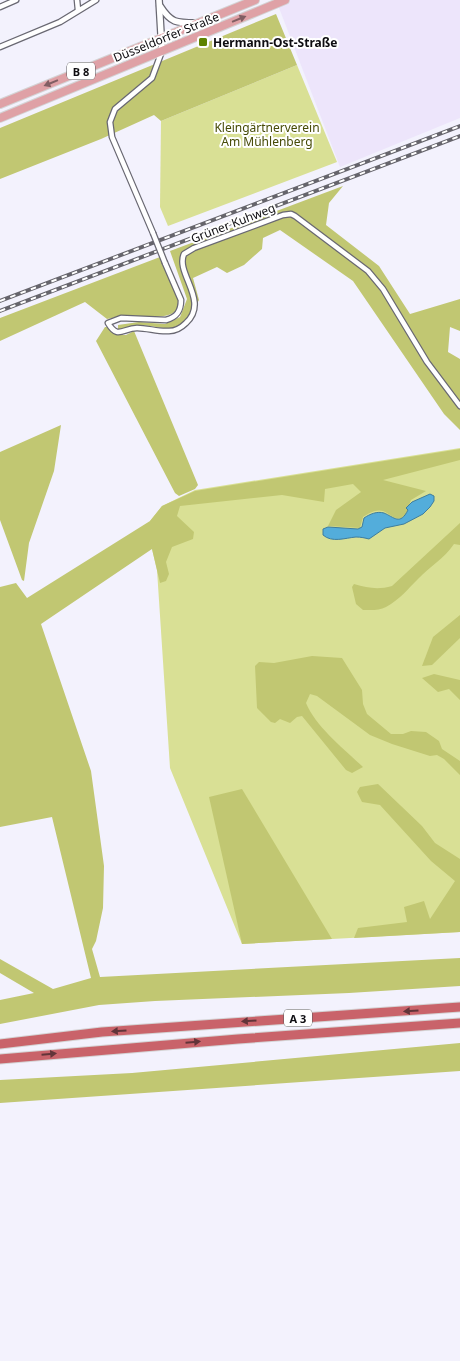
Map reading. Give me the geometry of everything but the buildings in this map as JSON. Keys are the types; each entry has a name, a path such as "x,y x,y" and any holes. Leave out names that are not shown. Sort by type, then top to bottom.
{"highway":[{"name":"A 3","path":"0,1044 136,1029 460,1008"},
{"name":"A 3","path":"0,1059 144,1046 460,1023"}],"main road":[{"name":"Düsseldorfer Straße","path":"0,104 255,0"},
{"name":"Düsseldorfer Straße","path":"0,118 285,0"}],"street":[{"path":"0,7 16,0"},
{"path":"77,0 78,10"},
{"path":"0,47 60,22 96,0"},
{"path":"159,2 167,16 174,22 198,23"},
{"path":"159,2 162,50"},
{"name":"Grüner Kuhweg","path":"162,50 152,78 115,109 110,122 112,137 181,300 181,307 174,318 166,320 116,319 108,322 114,330 121,333 136,328 168,331 182,327 191,318 194,304 194,297 182,262 184,254 194,248 283,215 292,214 356,260 368,271 382,288 427,362 460,406"}],"shaded area":[{"path":"276,0 460,0 460,118 340,167"}],"green space":[{"path":"276,14 297,65 161,121 154,115 101,139 0,179 0,128"},
{"name":"Kleingärtnerverein Am Mühlenberg","path":"297,65 337,162 168,226 160,207 161,121"},
{"path":"343,186 329,203 326,225 379,266 410,314 460,299 460,331 450,327 448,352 460,359 460,430 444,414 353,281 280,230 263,238 262,249 244,265 227,273 217,267 193,278 199,300 184,323 173,328 138,325 118,331 118,325 139,322 165,324 180,317 187,299 170,251"},
{"path":"160,257 178,300 179,308 175,312 165,316 123,316 107,319 85,302 0,341 0,318"},
{"path":"105,327 108,327 117,335 126,335 134,331 198,485 195,489 179,496 175,493 96,341"},
{"path":"61,425 54,471 29,543 24,581 0,520 0,452"},
{"path":"460,448 460,932 242,944 170,768 157,570 152,549 150,521 162,506 195,490"},
{"path":"460,449 460,460 383,480 426,491 411,500 407,512 402,517 397,518 383,511 375,511 363,517 360,528 328,526 336,510 361,492 353,484 325,489 324,502 282,495 180,506 177,516 194,532 193,539 172,547 166,562 169,574 166,581 160,583 152,549 41,624 91,771 104,866 103,908 96,941 92,949 100,977 460,958 460,986 99,1005 0,1024 0,1000 34,993 0,973 0,959 53,989 91,978 52,817 0,827 0,587 16,583 27,598 150,521 162,506 195,491"},
{"path":"460,523 460,545 454,544 446,554 395,601 383,608 374,610 363,610 356,604 352,587 354,584 373,588 392,586"},
{"path":"460,615 460,638 432,665 422,666 433,637"},
{"path":"312,656 342,658 362,690 363,704 367,714 391,734 403,734 411,731 426,732 439,741 442,749 460,761 460,775 444,759 437,755 430,756 370,735 317,696 310,694 306,703 316,721 363,767 352,773 346,770 302,716 297,717 290,723 280,719 275,723 271,722 257,708 255,666 259,662 274,663"},
{"path":"434,674 460,680 460,700 449,689 438,692 422,678"},
{"path":"378,784 422,826 435,843 460,859 460,932 354,938 358,928 407,922 404,907 424,901 430,919 455,881 431,861 380,805 362,802 357,792 360,787"},
{"path":"242,789 332,939 242,944 209,797"},
{"path":"460,1043 460,1071 0,1103 0,1080 132,1073"}],"water":[{"path":"430,494 434,496 434,501 423,514 404,524 385,528 369,539 356,537 330,539 323,535 323,529 328,527 358,529 362,527 364,518 371,514 381,512 400,519 405,515 408,510 406,508 412,502"}],"railway":[{"path":"0,301 460,126"},
{"path":"0,311 460,136"}],"place":[{"name":"Hermann-Ost-Straße","path":"203,42"}]}
